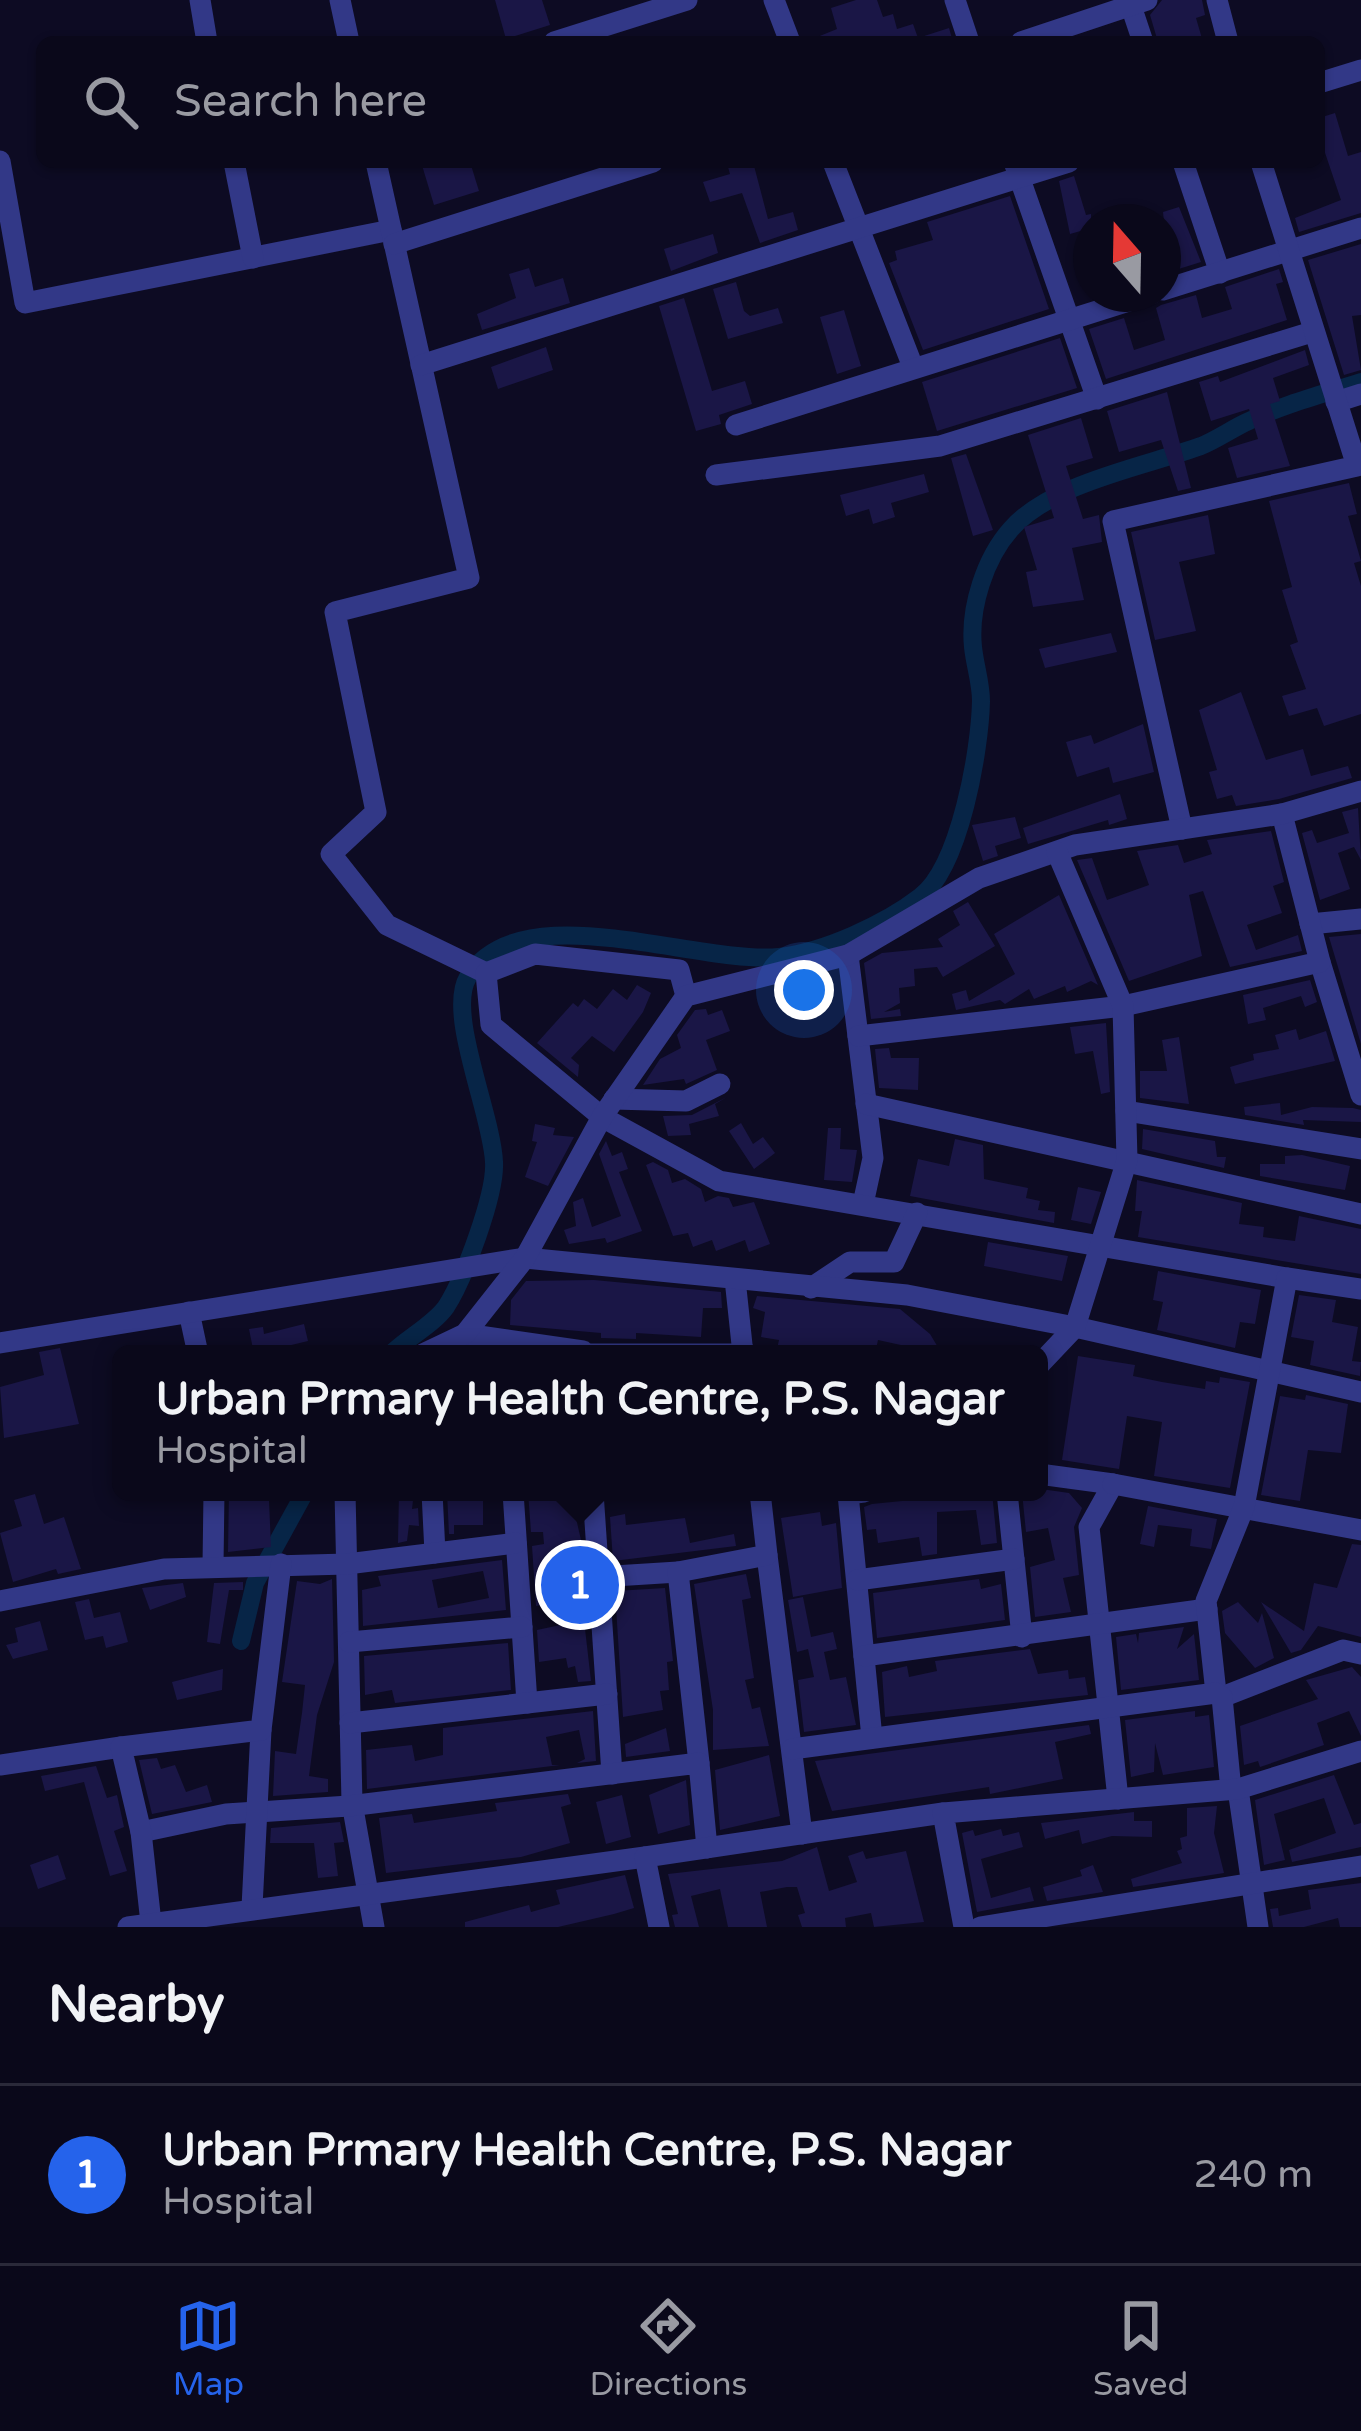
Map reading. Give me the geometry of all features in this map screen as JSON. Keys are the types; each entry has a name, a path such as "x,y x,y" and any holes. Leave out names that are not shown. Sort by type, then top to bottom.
{"street":[{"path":"200,0 206,36"},
{"path":"340,0 348,36"},
{"path":"573,36 687,0"},
{"path":"774,0 788,36"},
{"path":"955,0 967,36"},
{"path":"1217,0 1226,36"},
{"path":"1038,36 1136,2 1142,36"},
{"path":"1325,81 1361,70"},
{"path":"0,161 25,303 253,257 393,237 632,168"},
{"path":"234,168 253,257"},
{"path":"377,168 469,578 335,612 376,812 331,854 387,925 485,973 535,954 679,970 686,996"},
{"path":"835,168 913,368"},
{"path":"1185,168 1220,273"},
{"path":"1181,829 1113,520 1360,470 1286,253 1263,168"},
{"path":"421,365 858,228 1017,170 1097,399"},
{"path":"1181,285 1361,228"},
{"path":"736,424 1092,312"},
{"path":"716,475 940,446 1312,332"},
{"path":"1336,402 1361,394"},
{"path":"443,1345 465,1334 608,1108 686,996 848,955 979,878 1057,852 1282,814 1361,790"},
{"path":"1282,814 1361,1095"},
{"path":"1048,1356 1075,1327 1127,1160 1123,1006 1057,852"},
{"path":"1310,924 1361,919"},
{"path":"848,955 873,1158 863,1204"},
{"path":"858,1036 1123,1006 1320,962"},
{"path":"485,973 491,1025 719,1180 1361,1289"},
{"path":"608,1108 686,1101 720,1084"},
{"path":"866,1104 1361,1214"},
{"path":"1126,1111 1361,1147"},
{"path":"811,1288 850,1262 894,1262 917,1213"},
{"path":"0,1342 515,1260 907,1295 1075,1327 1361,1392"},
{"path":"1258,1927 1207,1609 1243,1508 1287,1278"},
{"path":"735,1279 744,1345"},
{"path":"189,1312 196,1345"},
{"path":"465,1334 497,1345"},
{"path":"1048,1475 1361,1530"},
{"path":"1113,1484 1090,1527 1118,1799"},
{"path":"214,1501 218,1566"},
{"path":"345,1501 352,1805 374,1927"},
{"path":"432,1501 435,1553"},
{"path":"514,1501 527,1703"},
{"path":"593,1501 612,1774"},
{"path":"761,1501 802,1834"},
{"path":"853,1501 872,1738"},
{"path":"1008,1501 1022,1637"},
{"path":"0,1601 164,1569 347,1564 516,1543"},
{"path":"598,1577 678,1572 767,1556"},
{"path":"857,1580 1014,1558"},
{"path":"252,1906 261,1730 280,1564"},
{"path":"678,1572 707,1848"},
{"path":"865,1656 1103,1627 1207,1609"},
{"path":"349,1642 522,1627"},
{"path":"791,1748 1219,1695 1343,1650 1361,1654"},
{"path":"350,1723 607,1694"},
{"path":"0,1765 261,1730"},
{"path":"122,1747 141,1832 152,1923"},
{"path":"128,1927 252,1906 944,1814 1235,1790 1361,1751"},
{"path":"141,1832 256,1812 699,1763"},
{"path":"944,1814 964,1927"},
{"path":"645,1857 659,1927"},
{"path":"980,1927 1361,1866"}],"building":[{"path":"495,0 542,0 550,25 505,36"},
{"path":"877,0 883,17 893,14 897,29 913,24 917,36 820,36 837,29 831,8"},
{"path":"1162,0 1202,0 1205,15 1196,18 1201,36 1156,36 1150,15"},
{"path":"949,28 951,36 924,36"},
{"path":"1335,113 1348,156 1361,152 1361,213 1299,232 1295,218 1341,200 1325,153 1325,116"},
{"path":"423,168 472,168 479,191 434,205"},
{"path":"728,168 755,168 768,219 793,212 798,230 760,243 742,193 710,202 703,182 730,174"},
{"path":"1074,176 1083,204 1073,204 1070,234 1059,181"},
{"path":"1010,196 1049,309 923,350 889,263 897,260 895,251 933,240 927,222"},
{"path":"1181,212 1201,262 1181,268"},
{"path":"713,234 718,253 671,271 664,249"},
{"path":"1361,244 1361,315 1352,316 1361,370 1344,375 1308,260"},
{"path":"529,268 535,287 563,278 570,303 482,330 477,314 516,298 509,274"},
{"path":"1279,269 1283,282 1276,284 1287,320 1106,379 1089,329 1124,318 1134,350 1165,340 1157,312 1181,312 1181,299 1196,295 1202,318 1232,309 1225,287"},
{"path":"736,282 744,311 750,316 778,308 783,323 728,339 713,289"},
{"path":"684,298 712,391 745,381 752,404 719,415 721,424 696,431 659,306"},
{"path":"844,310 861,366 837,374 820,317"},
{"path":"1060,338 1077,388 937,431 922,382"},
{"path":"546,347 553,370 498,389 491,367"},
{"path":"1305,350 1309,365 1273,378 1280,401 1270,404 1290,466 1237,478 1228,448 1258,439 1249,409 1211,421 1199,382 1218,376 1220,382"},
{"path":"1167,392 1191,488 1178,491 1161,440 1119,452 1107,411"},
{"path":"1081,418 1093,458 1066,466 1083,519 1099,515 1102,542 1072,548 1084,600 1033,607 1026,572 1037,570 1024,527 1054,518 1028,435"},
{"path":"966,454 993,530 973,536 951,458"},
{"path":"924,474 929,492 891,503 895,517 873,524 869,509 846,516 840,495"},
{"path":"1349,483 1357,514 1348,516 1361,561 1354,563 1361,586 1361,714 1324,726 1317,708 1289,716 1282,696 1306,689 1290,645 1298,642 1282,590 1292,587 1269,501"},
{"path":"1208,515 1215,554 1179,562 1196,631 1155,640 1131,532"},
{"path":"1111,633 1117,652 1045,668 1039,649"},
{"path":"1241,692 1266,760 1303,749 1311,776 1348,766 1352,778 1236,806 1232,795 1217,799 1209,772 1217,770 1199,710"},
{"path":"1143,724 1154,772 1113,783 1109,767 1077,777 1066,742 1091,735 1094,744"},
{"path":"1120,794 1127,819 1109,825 1108,820 1028,844 1023,828"},
{"path":"1358,808 1361,860 1354,847 1338,853 1350,889 1320,900 1302,833 1312,830 1317,843 1349,833 1342,812"},
{"path":"1015,817 1021,838 995,846 998,856 983,861 972,825"},
{"path":"1271,831 1284,882 1273,886 1282,913 1247,925 1256,950 1298,935 1302,951 1230,967 1203,891 1189,895 1202,956 1129,981 1077,860 1092,858 1107,900 1149,885 1137,851 1178,845 1184,863 1212,854 1207,840"},
{"path":"1059,895 1098,985 1091,981 1067,992 1065,986 1034,999 1029,989 1005,1004 1000,1000 956,1010 952,994 966,990 969,1001 1015,974 994,934"},
{"path":"968,902 995,946 943,977 937,967 914,969 915,986 899,988 900,1003 884,1012 900,1009 901,1016 871,1019 864,963 882,953 943,947 938,939 960,925 953,911"},
{"path":"1361,934 1361,1044 1329,937"},
{"path":"1310,980 1317,1002 1305,1007 1301,996 1263,1008 1266,1020 1248,1024 1243,995"},
{"path":"637,985 651,993 643,1012 614,1052 592,1036 571,1058 579,1065 578,1077 537,1043 573,1003 578,1007 584,999 597,1009 613,989 627,1000"},
{"path":"706,1009 708,1015 722,1010 730,1031 706,1040 717,1070 686,1084 684,1079 643,1085 660,1059 681,1048 677,1035 695,1010"},
{"path":"1106,1023 1110,1092 1101,1094 1093,1051 1075,1054 1070,1027"},
{"path":"1296,1029 1299,1040 1326,1031 1335,1061 1235,1084 1230,1067 1254,1060 1253,1054 1279,1049 1275,1035"},
{"path":"1179,1037 1189,1104 1140,1098 1140,1071 1167,1071 1162,1040"},
{"path":"889,1048 891,1058 919,1058 918,1090 879,1088 875,1049"},
{"path":"727,1097 715,1104 719,1116 689,1124 691,1135 668,1136 663,1116 692,1115"},
{"path":"1280,1103 1281,1115 1312,1107 1353,1108 1361,1110 1361,1122 1303,1120 1304,1125 1245,1115 1244,1107"},
{"path":"741,1123 753,1144 763,1137 775,1153 754,1169 729,1131"},
{"path":"535,1124 555,1128 553,1135 574,1137 548,1186 525,1177 537,1142 532,1141"},
{"path":"828,1128 841,1128 840,1149 857,1150 852,1182 824,1180"},
{"path":"1143,1129 1215,1141 1217,1157 1226,1157 1224,1168 1142,1149"},
{"path":"955,1139 983,1145 984,1179 1028,1188 1026,1198 1040,1201 1038,1210 1055,1212 1054,1223 910,1196 918,1159 949,1166"},
{"path":"606,1141 612,1156 622,1152 628,1169 619,1172 642,1231 607,1243 605,1238 569,1244 564,1230 576,1226 573,1202 583,1198 592,1227 621,1216 599,1154"},
{"path":"1285,1156 1350,1166 1345,1190 1260,1176 1260,1164 1285,1164"},
{"path":"653,1162 668,1170 672,1183 685,1179 701,1189 705,1202 718,1196 729,1198 733,1207 754,1202 770,1244 749,1252 745,1240 716,1251 712,1240 693,1247 688,1233 673,1236 646,1165"},
{"path":"1137,1180 1242,1203 1239,1224 1264,1227 1263,1237 1295,1241 1299,1216 1361,1229 1361,1274 1138,1237 1142,1211 1135,1211"},
{"path":"1078,1187 1101,1192 1091,1224 1071,1220"},
{"path":"988,1242 1068,1256 1062,1281 984,1266"},
{"path":"1158,1271 1261,1290 1255,1324 1240,1322 1235,1348 1157,1330 1163,1302 1153,1300"},
{"path":"594,1280 721,1292 722,1308 703,1308 701,1337 636,1333 636,1339 601,1338 601,1333 510,1325 511,1300 526,1281"},
{"path":"1299,1295 1336,1300 1332,1322 1358,1327 1352,1361 1361,1362 1360,1376 1310,1365 1314,1341 1291,1337"},
{"path":"757,1296 900,1309 937,1345 878,1340 877,1345 778,1345 779,1340 761,1337 765,1312 753,1308"},
{"path":"304,1324 308,1341 252,1345 249,1329 263,1327 264,1334"},
{"path":"60,1348 79,1424 4,1438 0,1387 44,1375 39,1352"},
{"path":"1078,1356 1135,1365 1133,1376 1205,1389 1206,1381 1219,1383 1220,1377 1250,1382 1230,1488 1154,1476 1162,1422 1127,1416 1119,1469 1062,1460"},
{"path":"1306,1395 1348,1404 1341,1453 1308,1450 1300,1501 1261,1495 1280,1396 1305,1400"},
{"path":"1048,1490 1069,1493 1082,1508 1074,1527 1079,1575 1063,1578 1071,1612 1035,1617 1030,1567 1055,1560 1048,1528 1026,1532 1023,1501 1048,1501"},
{"path":"35,1494 44,1524 64,1517 81,1569 58,1574 56,1569 13,1582 0,1533 22,1526 14,1500"},
{"path":"229,1501 269,1501 271,1547 228,1552"},
{"path":"399,1501 413,1501 419,1526 409,1525 407,1541 398,1543"},
{"path":"447,1501 483,1501 483,1525 454,1525 454,1534 449,1534"},
{"path":"529,1501 572,1501 581,1540 565,1543 574,1600 536,1606 532,1546 544,1544 543,1532 531,1532"},
{"path":"993,1501 997,1543 981,1545 976,1510 937,1512 937,1554 922,1556 919,1537 878,1543 876,1529 867,1530 864,1507"},
{"path":"1148,1506 1217,1519 1211,1549 1190,1546 1192,1529 1158,1525 1154,1547 1140,1544"},
{"path":"820,1512 822,1526 836,1523 842,1588 793,1597 781,1518"},
{"path":"625,1514 626,1525 685,1518 690,1543 734,1534 736,1546 613,1561 610,1517"},
{"path":"1352,1544 1361,1545 1361,1637 1318,1626 1301,1650 1291,1653 1261,1602 1304,1631 1314,1583 1337,1588"},
{"path":"502,1560 506,1610 363,1626 362,1590 381,1586 378,1576","holes":["483,1571 489,1598 438,1608 432,1580"]},
{"path":"746,1574 751,1598 742,1600 754,1678 745,1680 752,1709 760,1707 769,1746 713,1750 713,1710 694,1584"},
{"path":"332,1579 334,1662 317,1715 309,1776 328,1779 328,1792 273,1796 275,1751 296,1754 302,1713 305,1685 282,1682 297,1581 320,1584"},
{"path":"979,1579 981,1589 1001,1584 1005,1620 877,1638 873,1593"},
{"path":"243,1582 243,1590 229,1590 220,1644 207,1642 214,1583"},
{"path":"183,1583 186,1597 150,1610 142,1588"},
{"path":"665,1588 673,1661 667,1662 669,1690 660,1691 663,1710 623,1717 615,1591"},
{"path":"803,1597 811,1637 833,1632 837,1649 824,1652 830,1680 846,1677 856,1725 804,1732 798,1680 814,1677 808,1649 797,1652 788,1600"},
{"path":"89,1599 94,1618 120,1612 128,1642 106,1648 103,1636 85,1640 75,1602"},
{"path":"1238,1602 1258,1623 1262,1613 1274,1658 1255,1668 1225,1633 1222,1611"},
{"path":"584,1620 591,1681 578,1682 575,1666 568,1668 566,1658 539,1662 537,1630"},
{"path":"40,1621 48,1650 13,1659 6,1645 18,1642 15,1628"},
{"path":"1184,1627 1177,1649 1194,1634 1199,1680 1121,1690 1116,1637 1136,1634 1138,1643 1139,1633"},
{"path":"508,1643 511,1690 395,1703 392,1690 365,1695 364,1656"},
{"path":"1030,1649 1038,1674 1068,1670 1069,1679 1085,1677 1088,1695 885,1717 882,1672 907,1666 909,1677 937,1671 935,1661"},
{"path":"1352,1667 1361,1677 1361,1736 1349,1711 1317,1723 1324,1745 1260,1767 1258,1761 1244,1765 1240,1726 1318,1699 1306,1680"},
{"path":"223,1669 222,1690 177,1700 172,1682"},
{"path":"593,1711 596,1761 577,1763 585,1759 579,1730 546,1737 552,1765 560,1765 367,1789 366,1750 412,1745 415,1761 443,1755 443,1728"},
{"path":"1195,1711 1195,1717 1209,1715 1214,1767 1163,1775 1155,1743 1154,1772 1131,1777 1125,1720"},
{"path":"1089,1725 1091,1734 1055,1742 1063,1779 990,1794 989,1787 832,1811 815,1761"},
{"path":"666,1728 670,1751 626,1757 625,1744"},
{"path":"769,1755 780,1816 720,1830 715,1770"},
{"path":"157,1758 161,1769 175,1765 186,1792 207,1785 212,1802 152,1814 139,1760"},
{"path":"96,1766 107,1798 117,1795 124,1827 114,1831 127,1871 110,1876 84,1782 45,1791 41,1776"},
{"path":"1334,1775 1354,1825 1361,1823 1361,1847 1292,1862 1289,1850 1336,1833 1324,1798 1274,1814 1285,1860 1264,1865 1255,1800"},
{"path":"686,1780 690,1825 658,1834 649,1795"},
{"path":"568,1794 571,1804 561,1807 570,1843 521,1857 386,1873 379,1818 412,1814 414,1823 497,1811 495,1803"},
{"path":"622,1795 631,1837 606,1844 596,1802"},
{"path":"1217,1806 1214,1833 1224,1873 1133,1887 1131,1879 1182,1863 1177,1851 1182,1849 1180,1838 1187,1836 1187,1808"},
{"path":"1134,1812 1134,1821 1152,1821 1152,1837 1112,1836 1082,1844 1079,1830 1045,1839 1041,1823"},
{"path":"340,1822 344,1842 334,1843 338,1876 318,1878 314,1843 270,1843 271,1828"},
{"path":"1001,1829 1003,1836 1019,1832 1023,1847 981,1859 991,1898 1030,1887 1034,1901 977,1912 962,1833 973,1830 975,1836"},
{"path":"817,1847 829,1891 857,1882 848,1856 863,1851 866,1859 906,1851 924,1922 874,1927 871,1913 845,1918 846,1927 802,1927 798,1915 805,1913 797,1887 787,1887 760,1892 767,1927 728,1927 720,1889 691,1896 699,1927 675,1927 672,1915 678,1914 668,1874 782,1861"},
{"path":"58,1855 66,1879 38,1889 30,1865"},
{"path":"1093,1865 1103,1892 1047,1901 1043,1887 1082,1876 1080,1870"},
{"path":"625,1875 634,1908 558,1927 465,1927 465,1922 529,1905 531,1912 560,1904 556,1890"},
{"path":"1361,1883 1361,1927 1340,1927 1338,1918 1304,1927 1273,1927 1270,1909 1278,1908 1279,1916 1311,1909 1308,1890"}],"waterway":[{"path":"402,1345 446,1307 470,1257 490,1194 491,1142 462,1014 468,977 493,952 527,939 567,935 744,957 779,957 834,943 906,907 934,882 957,835 977,748 981,701 973,647 976,600 986,569 1011,529 1028,513 1074,488 1201,446 1276,409 1361,382"},
{"path":"241,1641 255,1583 300,1501"}],"place":[{"name":"Urban Prmary Health Centre, P.S. Nagar","path":"580,1585"}]}
